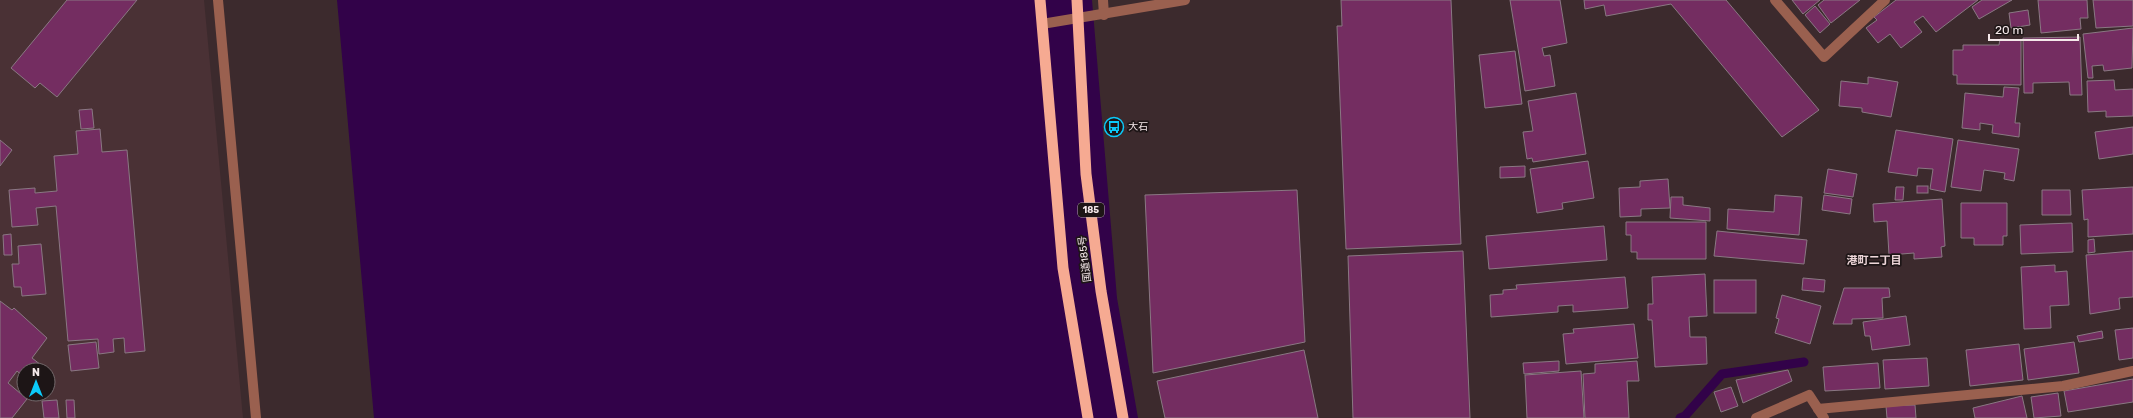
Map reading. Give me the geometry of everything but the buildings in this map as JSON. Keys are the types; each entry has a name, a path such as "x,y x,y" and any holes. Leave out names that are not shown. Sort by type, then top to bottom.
{"highway":[{"path":"1040,0 1063,268 1088,418"},
{"name":"国道185号","path":"1077,0 1086,174 1100,291 1123,418"}],"street":[{"path":"218,0 256,418"},
{"path":"1103,0 1104,15"},
{"path":"1042,24 1104,15 1185,0"},
{"path":"1775,0 1824,57 1885,0"},
{"path":"1818,409 2063,386 2133,371"},
{"path":"1756,418 1809,395 1824,418"}],"shaded area":[{"path":"0,0 204,0 243,418 0,418"},
{"path":"337,0 1092,0 1117,298 1138,418 374,418"}],"waterway":[{"path":"1680,418 1685,416 1722,374 1804,362"}],"place":[{"name":"大石","path":"1114,127"}],"district":[{"name":"港町二丁目","path":"1874,260"}]}
